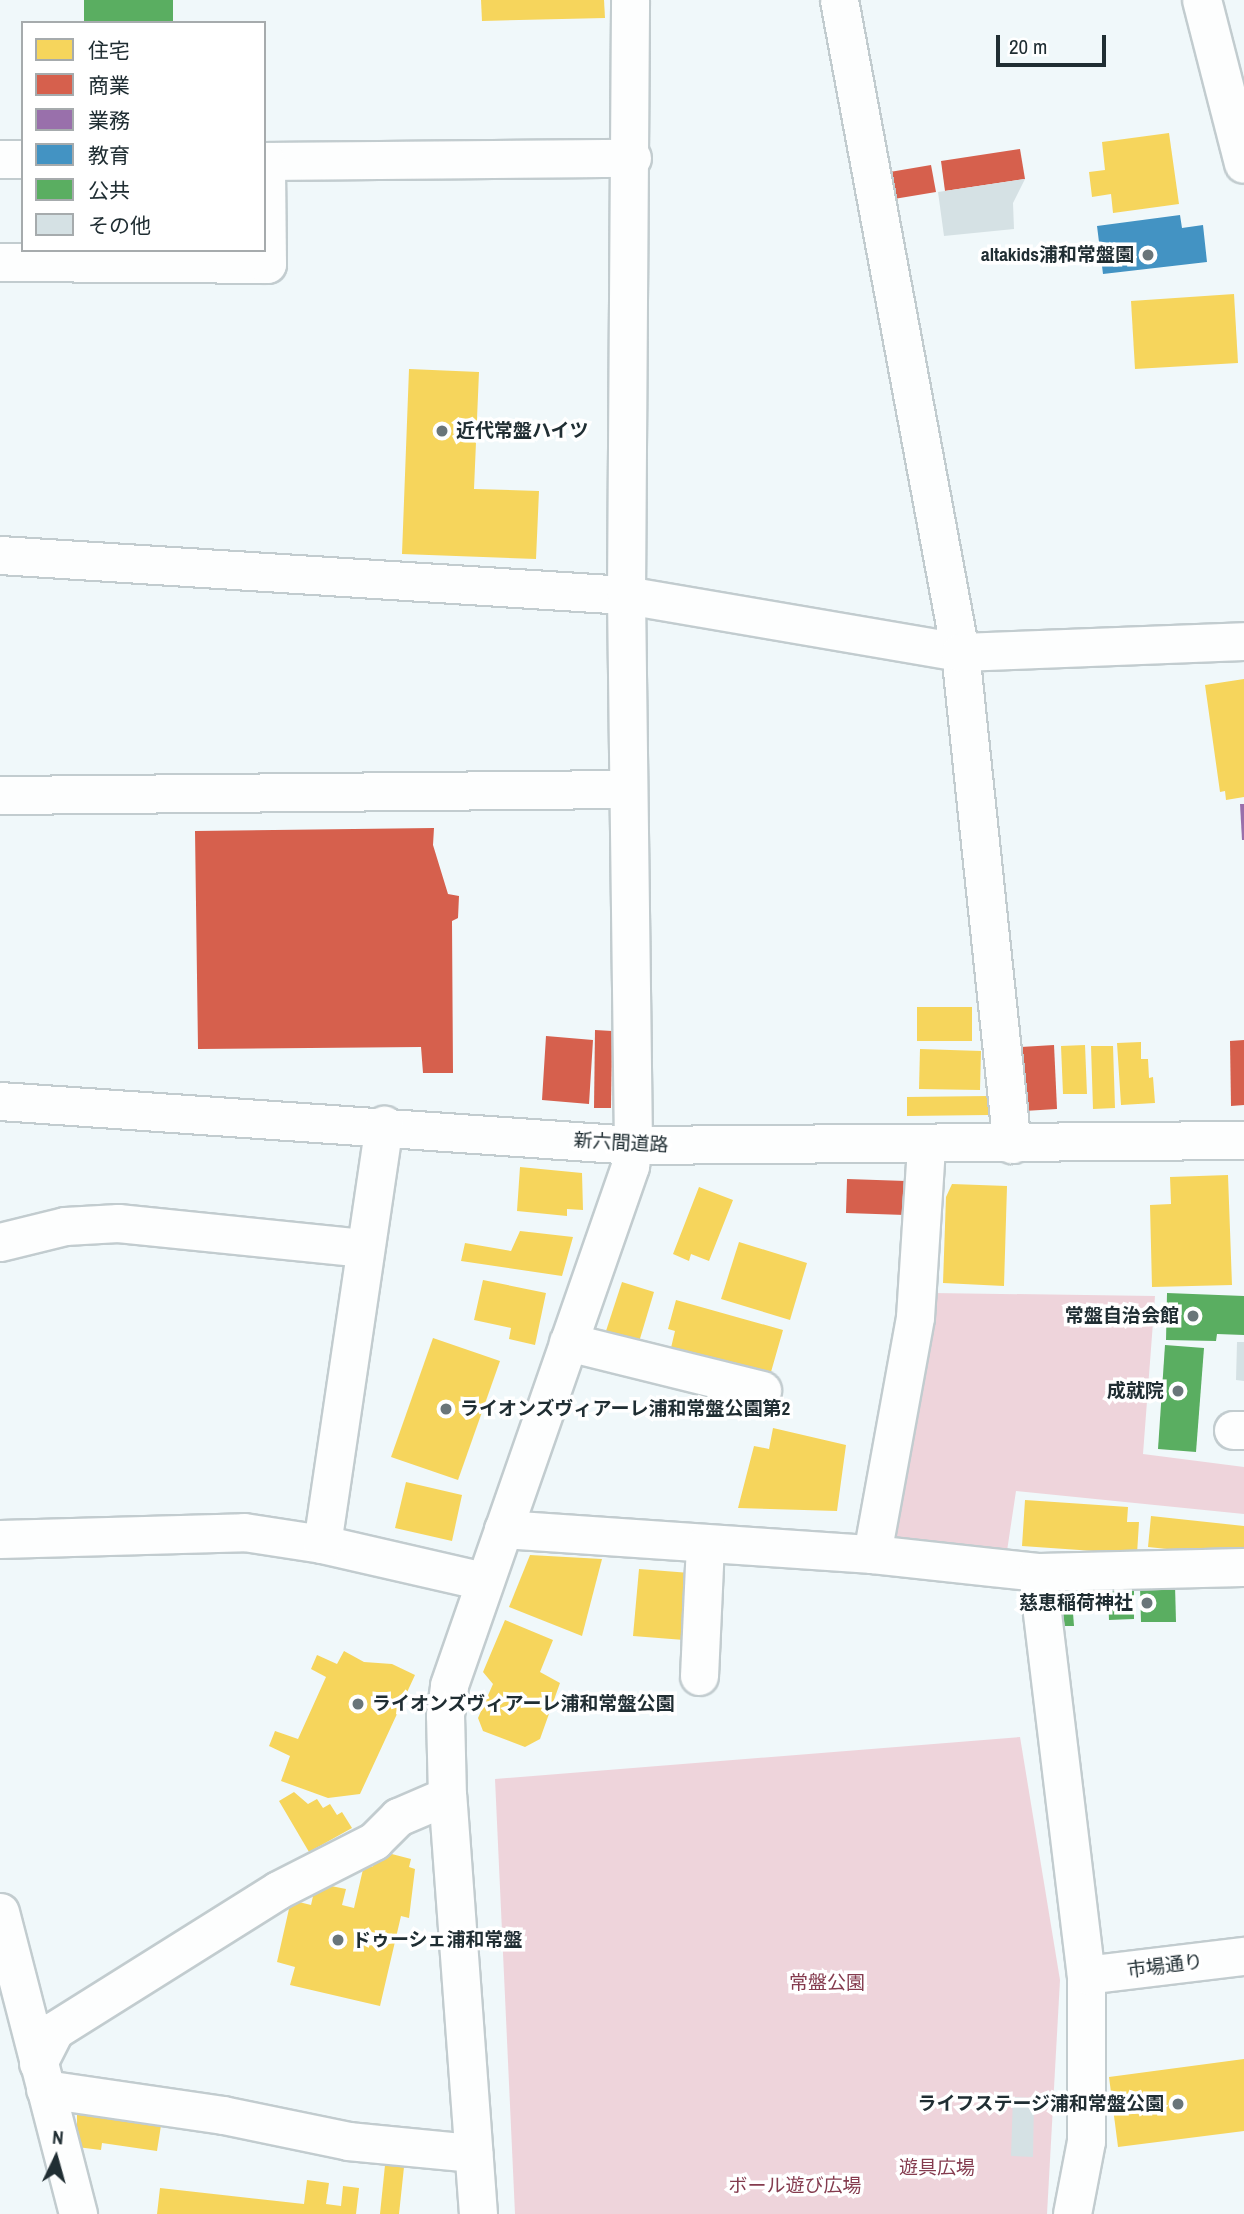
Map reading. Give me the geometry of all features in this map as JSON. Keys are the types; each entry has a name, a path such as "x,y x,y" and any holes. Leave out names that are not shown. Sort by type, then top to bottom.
{"main road":[{"path":"1202,0 1237,100 1244,164"}],"street":[{"path":"478,2214 447,1796 445,1715 449,1685 630,1166 633,1145 626,595 632,158 630,0"},
{"path":"839,0 960,652 1012,1144"},
{"path":"266,161 632,158"},
{"path":"0,159 21,159"},
{"path":"0,262 267,264 266,212"},
{"path":"0,555 626,595 960,652 1244,641"},
{"path":"0,795 628,789"},
{"name":"新六間道路","path":"0,1101 384,1125 633,1145 926,1145 1244,1140"},
{"path":"322,1544 384,1125"},
{"path":"872,1554 915,1317 926,1145"},
{"path":"0,1242 65,1226 118,1223 365,1248"},
{"path":"568,1342 762,1390"},
{"path":"503,1529 872,1554 1037,1572 1244,1567"},
{"path":"0,1539 244,1532 322,1544 484,1581"},
{"path":"699,1676 705,1544"},
{"path":"1037,1572 1086,1975 1086,2141 1072,2214"},
{"path":"41,2076 55,2030 278,1890 374,1841 398,1817 447,1796"},
{"path":"0,1912 78,2214"},
{"name":"市場通り","path":"1086,1975 1244,1956"},
{"path":"41,2076 348,2141 473,2152"}],"green space":[{"path":"933,1293 1155,1296 1143,1454 1244,1467 1244,1514 1016,1491 1007,1551 888,1546"},
{"name":"常盤公園","path":"1020,1737 1060,1980 1047,2214 515,2214 495,1779"}],"building: 住宅":[{"path":"481,0 604,0 605,18 482,21"},
{"path":"1169,133 1179,204 1113,213 1111,194 1092,197 1089,172 1105,170 1102,142"},
{"path":"1234,294 1238,363 1135,369 1131,301"},
{"name":"近代常盤ハイツ","path":"409,369 479,372 474,489 539,491 536,559 402,554"},
{"path":"1244,679 1244,797 1226,800 1225,791 1220,792 1205,685"},
{"path":"917,1007 972,1007 972,1041 917,1041"},
{"path":"1141,1042 1141,1059 1148,1059 1149,1078 1153,1077 1155,1103 1121,1105 1117,1043"},
{"path":"1085,1045 1087,1094 1063,1094 1061,1046"},
{"path":"1091,1046 1113,1046 1115,1108 1093,1109"},
{"path":"920,1049 981,1051 980,1090 919,1089"},
{"path":"988,1096 988,1115 907,1116 907,1097"},
{"path":"520,1167 582,1173 583,1210 567,1209 567,1216 517,1211"},
{"path":"1228,1175 1232,1285 1152,1287 1150,1205 1171,1204 1170,1177"},
{"path":"952,1184 1007,1186 1004,1286 943,1283 946,1197"},
{"path":"699,1187 733,1200 709,1261 691,1254 689,1261 673,1254"},
{"path":"520,1231 573,1237 562,1276 461,1261 465,1243 511,1251"},
{"path":"739,1242 807,1263 790,1320 721,1299"},
{"path":"483,1280 546,1293 535,1345 509,1339 511,1328 474,1320"},
{"path":"622,1282 654,1292 639,1342 606,1331"},
{"path":"676,1300 783,1330 769,1379 670,1352 675,1331 668,1329"},
{"name":"ライオンズヴィアーレ浦和常盤公園第2","path":"433,1338 500,1361 458,1480 391,1457"},
{"path":"773,1428 846,1445 837,1511 738,1508 754,1446 769,1449"},
{"path":"406,1482 462,1495 452,1541 395,1528"},
{"path":"1025,1500 1128,1507 1127,1522 1139,1522 1137,1554 1022,1546"},
{"path":"1151,1516 1244,1526 1244,1557 1148,1547"},
{"path":"530,1555 602,1559 582,1636 509,1607"},
{"path":"639,1569 690,1573 684,1640 633,1636"},
{"path":"505,1620 553,1640 540,1672 560,1683 540,1739 525,1747 483,1731 478,1718 493,1684 483,1672"},
{"name":"ライオンズヴィアーレ浦和常盤公園","path":"344,1651 364,1662 392,1664 415,1675 360,1794 328,1798 281,1781 290,1756 269,1746 275,1731 298,1739 326,1677 311,1669 317,1655 337,1664"},
{"path":"294,1792 308,1804 317,1799 323,1808 330,1804 337,1815 342,1812 352,1828 309,1852 279,1801"},
{"name":"ドゥーシェ浦和常盤","path":"384,1852 411,1859 409,1867 415,1869 409,1918 401,1916 380,2006 290,1985 295,1967 277,1962 291,1900 311,1905 316,1883 346,1889 342,1905 354,1908 364,1865 372,1867"},
{"name":"ライフステージ浦和常盤公園","path":"1244,2059 1244,2131 1118,2147 1109,2077"},
{"path":"77,2106 162,2119 157,2151 102,2143 101,2150 77,2147"},
{"path":"385,2165 404,2167 399,2214 380,2214"},
{"path":"307,2180 329,2183 326,2204 341,2206 343,2186 359,2188 356,2214 157,2214 160,2188 304,2204"}],"building: 商業":[{"path":"1020,149 1025,179 945,191 941,161"},
{"path":"931,165 936,192 888,200 884,173"},
{"path":"434,828 433,845 448,894 459,896 458,918 452,921 453,1073 423,1073 421,1047 198,1049 195,831"},
{"path":"595,1030 612,1031 611,1108 594,1108"},
{"path":"546,1036 593,1040 589,1104 542,1100"},
{"path":"1244,1040 1244,1105 1231,1106 1230,1041"},
{"path":"1054,1045 1057,1109 1024,1111 1021,1047"},
{"path":"847,1179 906,1181 905,1215 846,1213"}],"building: 業務":[{"path":"1240,804 1244,804 1244,840 1242,840"}],"building: 教育":[{"path":"1180,215 1182,228 1203,225 1207,262 1103,274 1097,226"}],"building: 公共":[{"path":"84,0 173,0 173,21 84,21"},
{"path":"1167,1293 1244,1296 1244,1335 1217,1334 1216,1341 1166,1340"},
{"path":"1165,1345 1204,1348 1196,1452 1158,1449"},
{"path":"1175,1585 1176,1622 1141,1622 1140,1586"},
{"path":"1071,1587 1074,1626 1057,1626 1055,1588"},
{"path":"1108,1589 1134,1589 1134,1619 1109,1620"}],"building: その他":[{"path":"1025,179 1013,203 1014,229 944,236 938,192"},
{"path":"1237,1342 1244,1342 1244,1381 1236,1380"},
{"path":"1013,2097 1034,2098 1033,2157 1011,2156"}],"place":[{"name":"altakids浦和常盤園","path":"1148,255"},
{"name":"近代常盤ハイツ","path":"442,431"},
{"name":"常盤自治会館","path":"1193,1316"},
{"name":"成就院","path":"1178,1391"},
{"name":"ライオンズヴィアーレ浦和常盤公園第2","path":"446,1409"},
{"name":"慈恵稲荷神社","path":"1147,1603"},
{"name":"ライオンズヴィアーレ浦和常盤公園","path":"358,1704"},
{"name":"ドゥーシェ浦和常盤","path":"338,1940"},
{"name":"ライフステージ浦和常盤公園","path":"1178,2104"}],"park label":[{"name":"遊具広場","path":"937,2168"},
{"name":"ボール遊び広場","path":"795,2186"}]}
